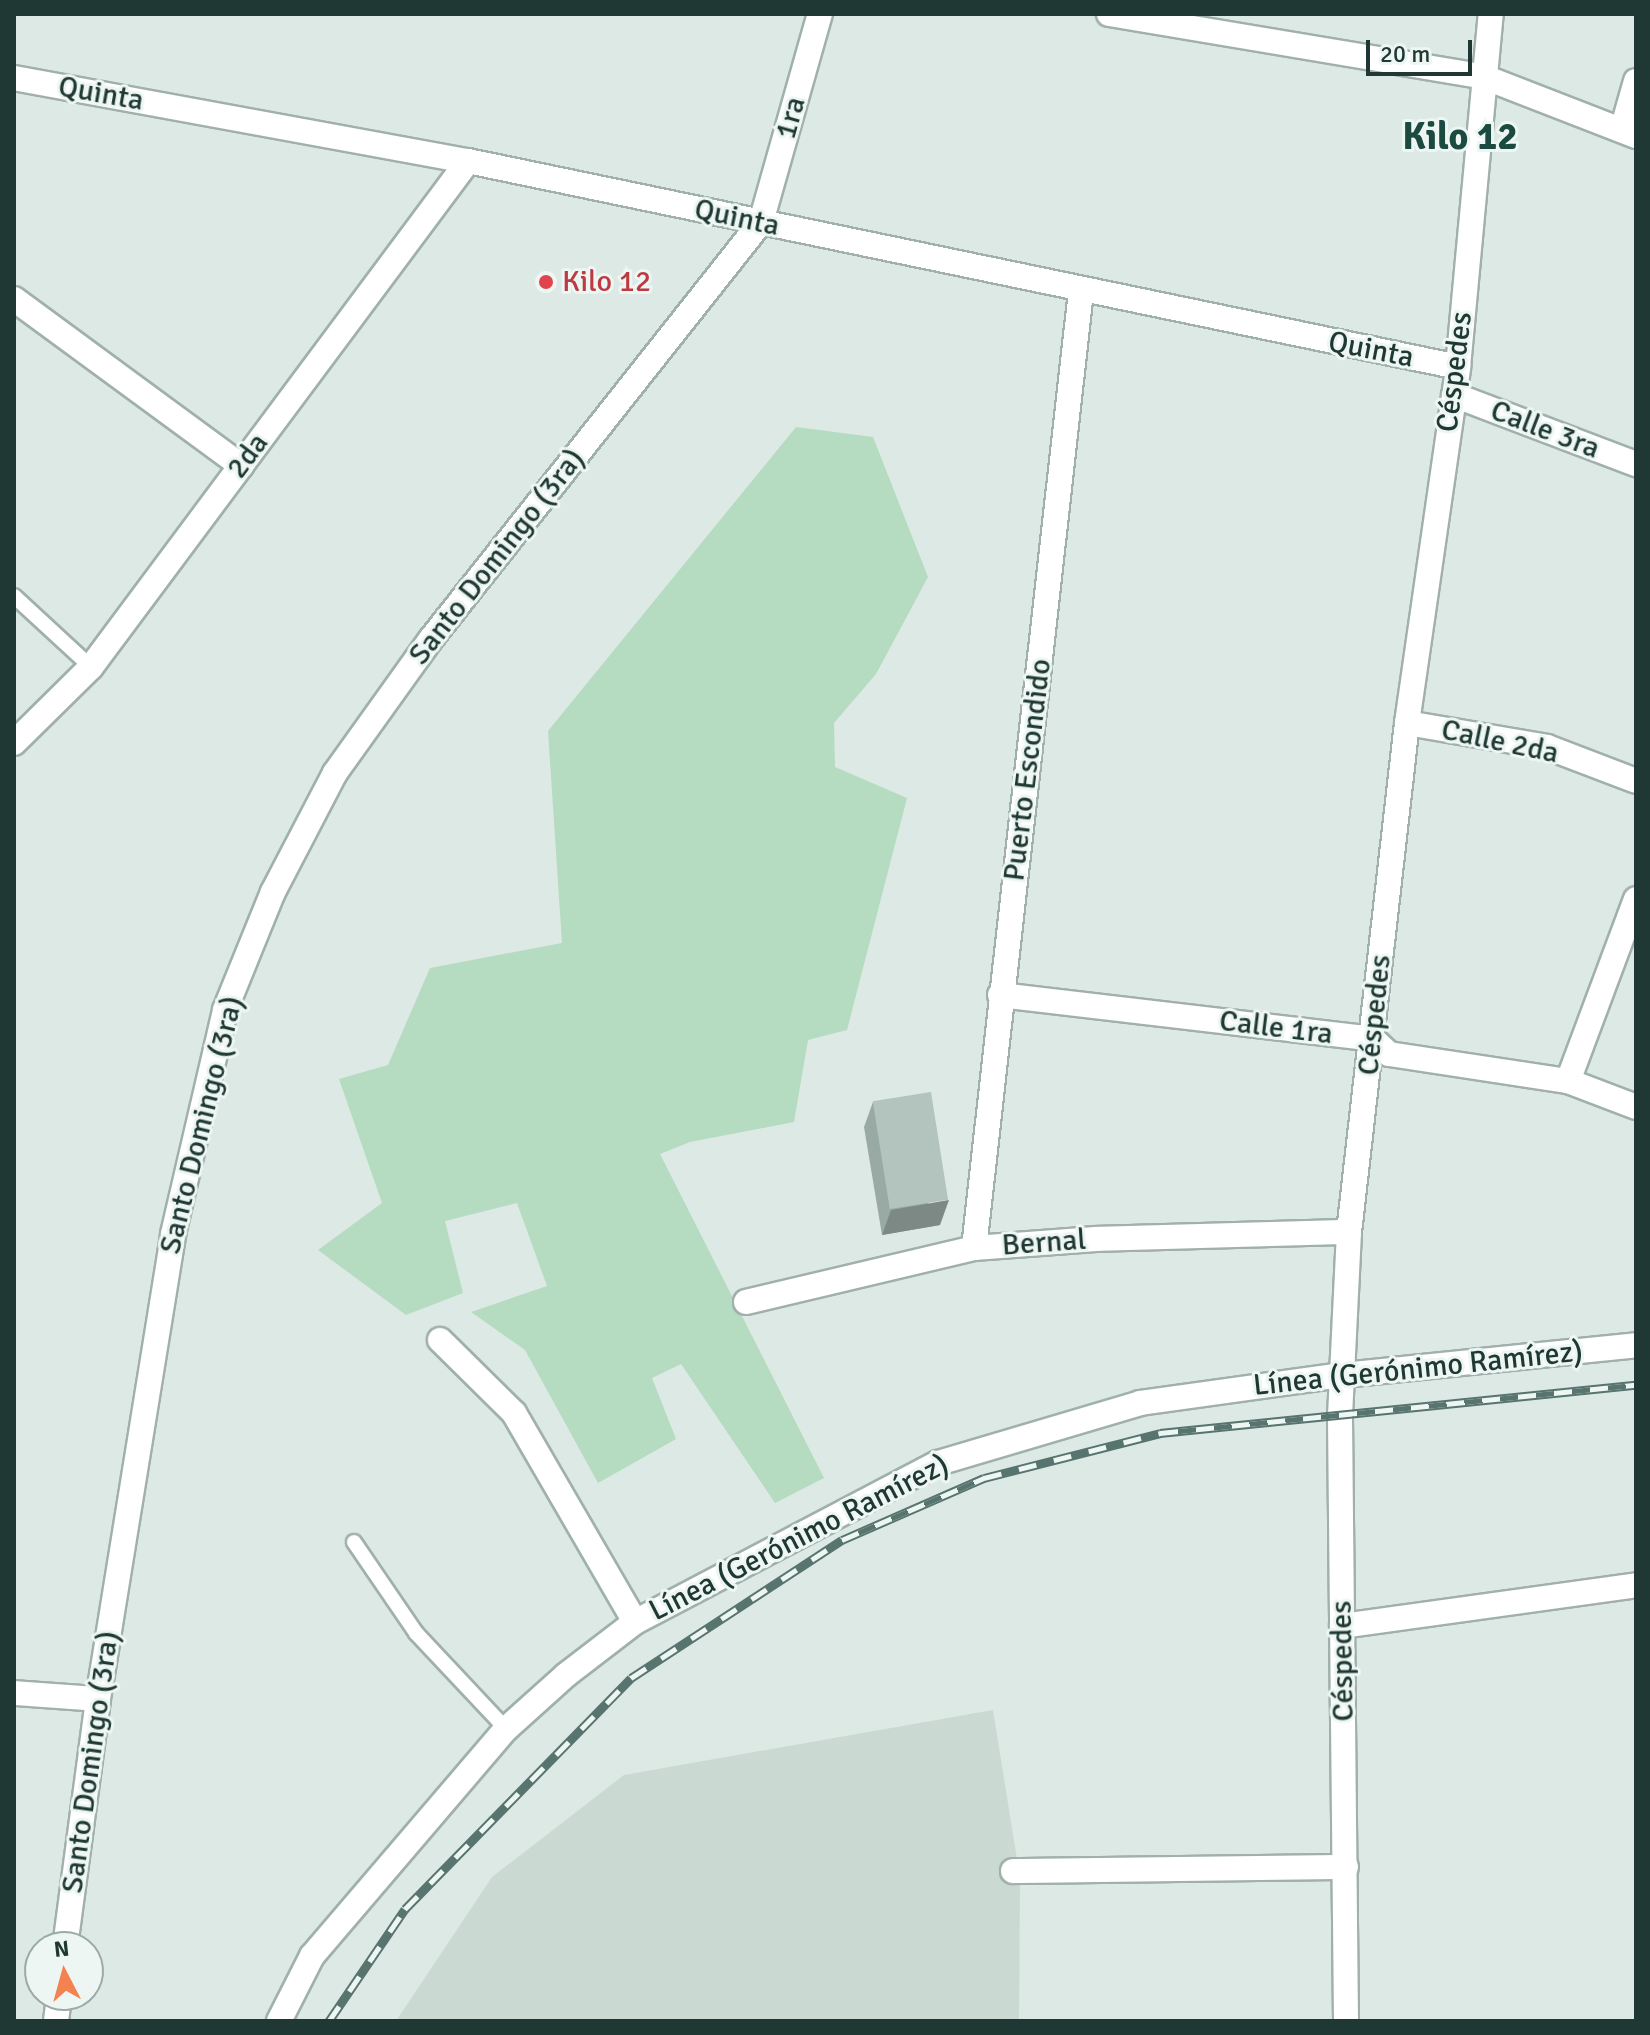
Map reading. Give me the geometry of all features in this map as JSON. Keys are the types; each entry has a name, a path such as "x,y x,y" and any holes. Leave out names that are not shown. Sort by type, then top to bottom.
{"street":[{"name":"1ra","path":"761,222 820,14"},
{"path":"1109,14 1484,77 1629,133 1636,81"},
{"name":"Céspedes","path":"1346,2021 1342,1626 1343,1375 1349,1232 1407,723 1458,367 1491,14"},
{"name":"Quinta","path":"14,78 468,161 1458,367"},
{"name":"2da","path":"14,743 91,667 468,161"},
{"name":"Santo Domingo (3ra)","path":"67,1931 98,1699 173,1234 225,1010 273,892 335,773 422,651 761,222"},
{"name":"Puerto Escondido","path":"974,1248 1081,291"},
{"path":"14,299 241,466"},
{"name":"Calle 3ra","path":"1454,395 1636,464"},
{"name":"Calle 2da","path":"1407,723 1547,747 1636,781"},
{"path":"1568,1081 1636,899"},
{"name":"Calle 1ra","path":"1000,995 1373,1039 1389,1054 1568,1081 1636,1107"},
{"name":"Bernal","path":"746,1302 974,1248 1096,1239 1349,1232"},
{"path":"440,1340 514,1413 635,1622"},
{"name":"Línea (Gerónimo Ramírez)","path":"279,2021 312,1956 506,1729 635,1622 938,1463 1140,1403 1343,1375 1636,1345"},
{"path":"1342,1626 1636,1585"},
{"path":"14,1693 98,1699"},
{"path":"1013,1871 1346,1867"}],"lane":[{"path":"14,596 91,667"},
{"path":"354,1542 416,1633 506,1729"}],"shaded area":[{"path":"993,1710 1020,1878 1019,2021 396,2021 492,1877 624,1775"}],"green space":[{"path":"796,427 873,437 928,577 876,674 834,723 835,767 907,798 847,1030 808,1040 794,1122 690,1142 660,1154 824,1478 775,1503 681,1364 652,1378 676,1439 598,1483 525,1350 471,1312 547,1286 517,1203 445,1221 463,1293 406,1315 318,1250 382,1203 339,1079 388,1065 430,968 562,943 548,731"}],"building":[{"path":"931,1092 948,1200 890,1209 873,1101"}],"railway":[{"path":"329,2021 405,1909 631,1678 842,1540 984,1478 1160,1433 1636,1385"}],"place":[{"name":"Kilo 12","path":"546,282"}],"district":[{"name":"Kilo 12","path":"1460,137"}]}
